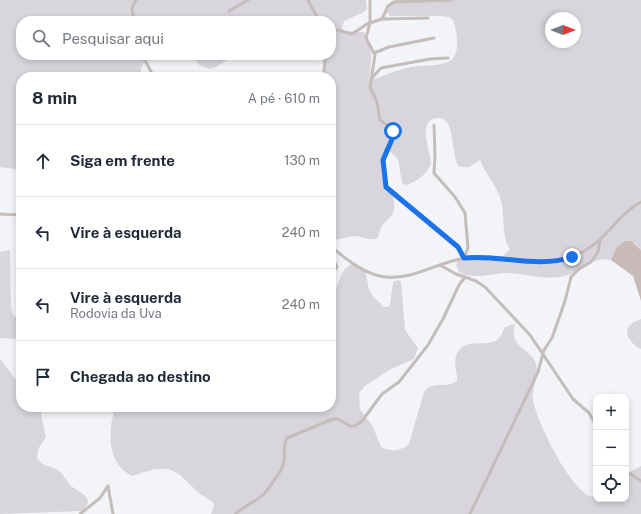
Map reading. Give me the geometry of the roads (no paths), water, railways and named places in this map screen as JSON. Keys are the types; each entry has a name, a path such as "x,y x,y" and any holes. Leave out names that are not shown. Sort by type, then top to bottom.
{"street":[{"path":"133,16 131,11 136,0"},
{"path":"230,11 248,0"},
{"path":"308,0 317,16"},
{"path":"370,0 370,23 366,38 374,53 370,90 377,102 380,120 390,127 394,134 383,160 386,187 458,247 464,258"},
{"path":"382,19 388,6 394,2 452,0"},
{"path":"336,31 352,34 370,23 382,19 428,18"},
{"path":"374,53 389,47 434,38"},
{"path":"370,81 381,68 448,58"},
{"path":"145,60 151,72"},
{"path":"324,72 325,60"},
{"path":"434,125 434,173 459,203 465,213 468,248 464,258"},
{"path":"336,250 367,272 382,277 400,277 464,258 551,262 572,257 589,249 600,241 630,209 641,202"},
{"path":"0,214 16,215"},
{"path":"470,514 518,417 544,357 544,350 552,338 565,301 571,277 579,269 591,262 598,252 600,241"},
{"path":"440,265 476,281 485,287 530,335 573,399 589,413 593,420"},
{"path":"235,514 265,493 269,485 281,471 284,463 284,443 288,438 333,419 338,419 350,426 355,426 362,421 382,394 399,382 428,345 443,319 459,285 465,277"},
{"path":"629,473 641,481"},
{"path":"80,514 100,498 108,486 113,514"}]}
